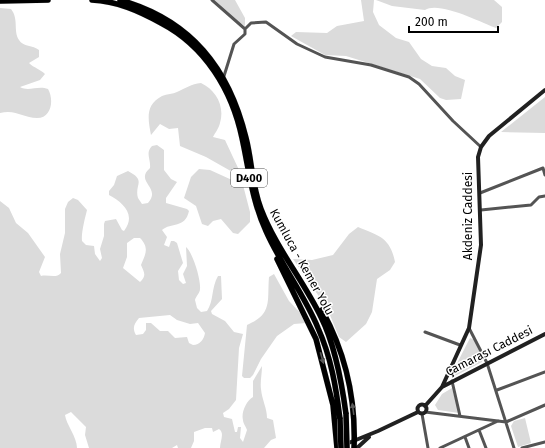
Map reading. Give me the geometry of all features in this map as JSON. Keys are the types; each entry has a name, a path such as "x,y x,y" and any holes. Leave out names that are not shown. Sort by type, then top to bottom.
{"highway":[{"path":"0,1 48,0"},
{"name":"Kumluca - Kemer Yolu","path":"92,0 112,2 128,7 167,26 191,43 210,64 224,88 238,122 254,197 278,263 308,318 316,339 333,405 339,448"},
{"name":"Kumluca - Kemer Yolu","path":"120,0 149,11 176,26 196,42 213,60 224,76 242,121 261,209 287,260 324,323 341,386 346,414 348,448"},
{"name":"Kumluca - Kemer Yolu","path":"273,246 312,314 323,340 335,382 340,419 339,448"},
{"path":"287,260 320,308 341,354 354,414 355,448"}],"street":[{"path":"212,0 245,29"},
{"path":"224,76 234,44 245,34 245,29 251,22 266,22 297,44 325,57 371,65 410,77 419,84 453,121 481,147 489,136 545,90"},
{"name":"Akdeniz Caddesi","path":"422,412 419,406 425,406 442,387 469,328 481,245 481,210 478,158 481,147"},
{"path":"480,193 543,168 545,175"},
{"path":"481,210 531,205 540,197 545,196"},
{"path":"469,328 487,362 514,448"},
{"path":"425,332 460,345"},
{"name":"Çamarası Caddesi","path":"442,387 487,362 545,334"},
{"path":"496,390 545,372"},
{"path":"452,381 460,416"},
{"path":"339,448 422,412 506,422 545,405"},
{"path":"425,406 422,412 428,448"},
{"path":"440,448 498,420"},
{"path":"479,430 486,448"},
{"path":"355,448 378,431"},
{"path":"465,437 469,448"},
{"path":"522,448 545,442"}],"shaded area":[{"path":"213,0 235,0 245,18 245,26 230,16"},
{"path":"361,0 374,0 373,12 379,25 396,38 409,42 421,59 432,66 446,68 455,76 465,80 461,99 446,100 440,98 420,79 346,56 325,55 291,36 296,32 327,33 337,26 364,21"},
{"path":"376,0 494,0 502,7 502,22 496,28 449,10 431,8 425,10 392,6"},
{"path":"0,8 11,9 15,17 16,33 19,40 26,45 39,50 39,57 29,63 45,74 40,80 20,87 27,89 48,89 51,103 49,111 42,117 32,118 11,112 0,113"},
{"path":"201,83 211,90 218,99 221,117 218,129 213,137 225,140 239,170 236,174 206,157 180,146 178,128 169,129 160,124 151,135 149,113 153,104 162,96 175,93 191,85"},
{"path":"545,97 545,133 501,132"},
{"path":"157,145 164,150 164,170 171,179 177,182 166,198 166,203 187,209 189,211 187,217 181,223 162,230 167,237 164,245 169,247 171,241 177,243 183,263 178,271 179,280 183,284 186,283 183,274 187,266 186,247 194,261 199,279 200,290 195,300 197,308 201,312 207,311 211,303 214,285 218,276 221,276 222,299 211,311 212,314 225,321 234,332 243,334 239,348 236,400 229,409 223,413 224,417 232,419 235,432 237,432 238,427 241,427 240,438 243,442 247,430 243,421 243,411 248,401 253,397 253,381 262,366 262,393 267,418 273,420 276,438 271,440 264,448 220,448 222,435 221,431 219,429 213,432 212,428 205,428 194,432 194,441 191,448 178,448 177,445 172,448 89,448 85,435 86,427 71,412 65,415 77,444 77,448 0,448 0,201 9,208 16,223 28,233 45,257 39,272 41,276 57,276 61,273 60,254 65,233 65,209 68,202 73,198 78,200 87,210 82,241 86,245 94,246 95,254 100,261 102,258 100,249 104,236 105,221 116,219 124,231 128,225 129,219 126,209 119,201 109,195 109,191 114,185 117,176 128,171 137,177 139,183 137,189 138,198 142,204 148,203 152,193 145,177 150,168 149,151 152,146","holes":["134,238 140,238 146,248 141,265 144,276 140,282 123,268 127,257 127,243","170,315 177,320 190,324 198,323 205,333 204,337 198,344 193,345 189,343 187,337 175,338 168,331 160,331 151,323 146,323 146,330 143,334 136,335 134,326 139,318"]},
{"path":"199,169 210,170 243,185 250,212 250,222 238,234 233,233 221,219 213,221 208,226 202,224 196,206 184,198 191,177"},
{"path":"358,227 378,235 387,242 395,262 390,270 377,279 372,312 366,324 346,342 339,337 327,308 293,259 312,260 333,255 349,234"},
{"path":"274,274 289,301 305,318 306,323 294,324 277,336 261,359 253,375 250,378 244,378 242,376 247,325 255,321 265,311 268,300 269,277"},
{"path":"470,338 475,340 483,357 482,362 453,377 451,375"},
{"path":"452,388 459,413 438,410 435,405 442,394"},
{"path":"525,418 531,443 518,447 511,426 514,421"}]}
